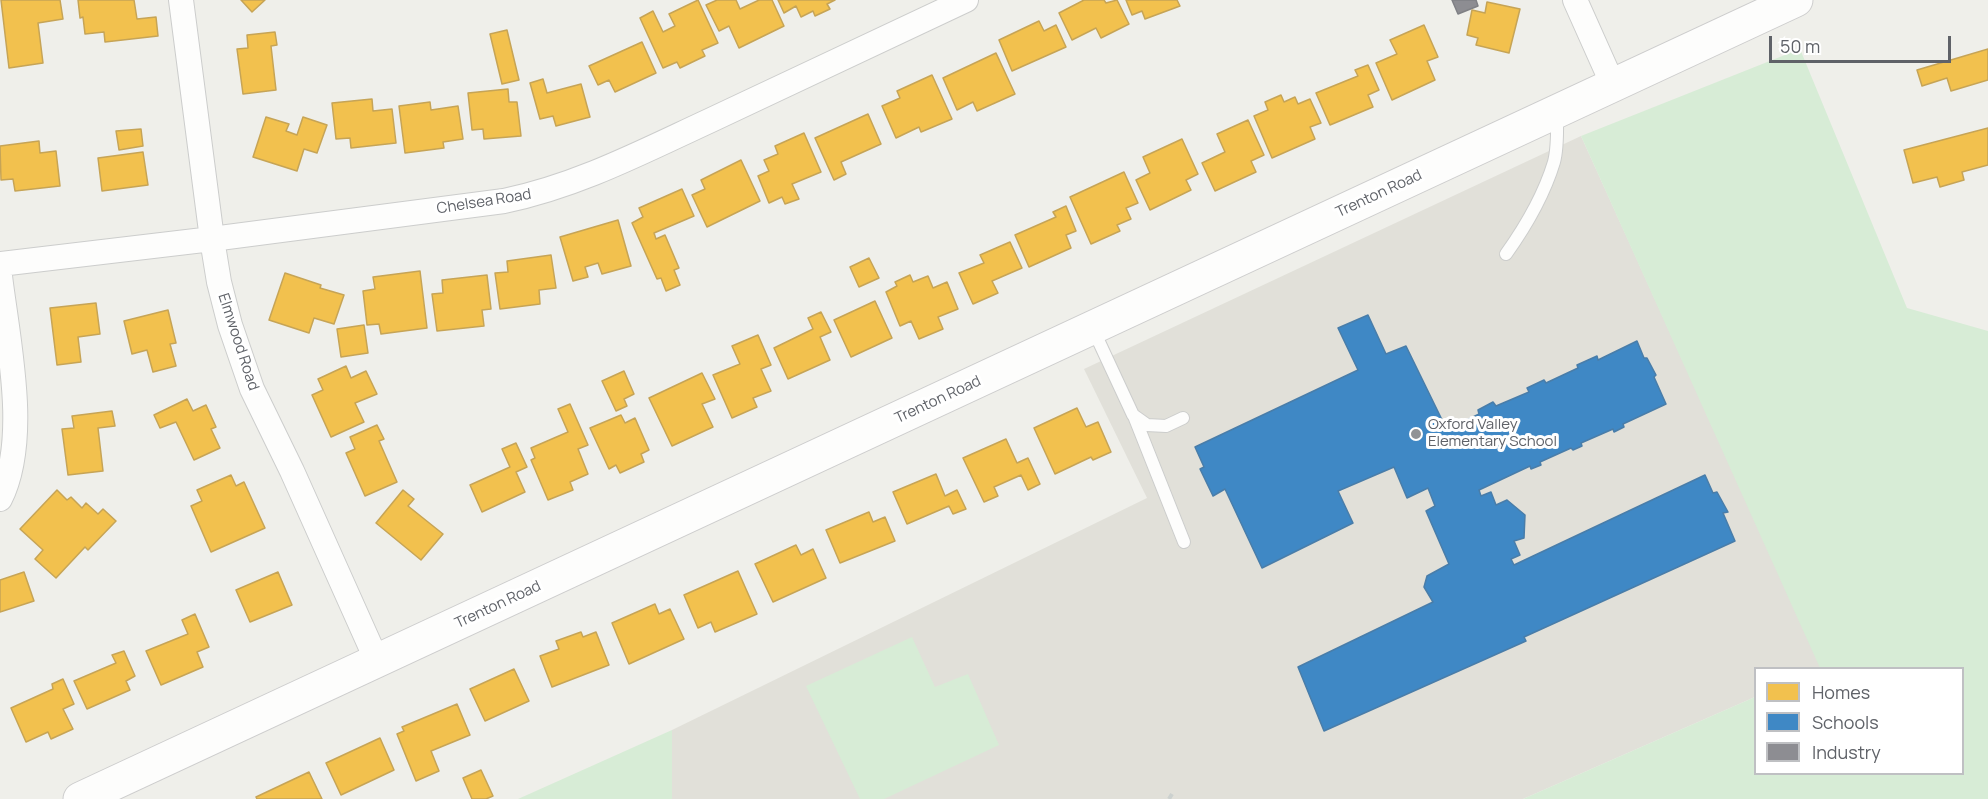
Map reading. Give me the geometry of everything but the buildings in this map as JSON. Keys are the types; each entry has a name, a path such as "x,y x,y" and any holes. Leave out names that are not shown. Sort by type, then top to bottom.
{"main road":[{"name":"Trenton Road","path":"80,799 1796,0"}],"street":[{"name":"Elmwood Road","path":"181,0 212,240 219,282 230,325 252,389 292,471 377,661"},
{"name":"Chelsea Road","path":"0,264 212,240 504,201 533,195 641,154 966,0"},
{"path":"1575,0 1613,85"},
{"path":"0,276 15,417 15,450 0,499"}],"lane":[{"path":"1506,254 1526,226 1554,161 1557,112"},
{"path":"1093,328 1133,415 1184,542"},
{"path":"1133,415 1148,425 1166,426 1183,417"}],"shaded area":[{"name":"Oxford Valley Elementary School","path":"1581,136 1822,667 1754,667 1754,697 1523,799 672,799 672,730 1147,498 1084,369"}],"green space":[{"path":"1800,49 1907,308 1988,331 1988,799 1523,799 1754,697 1754,775 1964,775 1964,667 1820,667 1581,136"},
{"path":"912,637 935,687 968,674 999,745 884,799 860,799 806,686"},
{"path":"672,730 672,799 518,799"}],"place":[{"name":"Oxford Valley Elementary School","path":"1416,434"}]}
